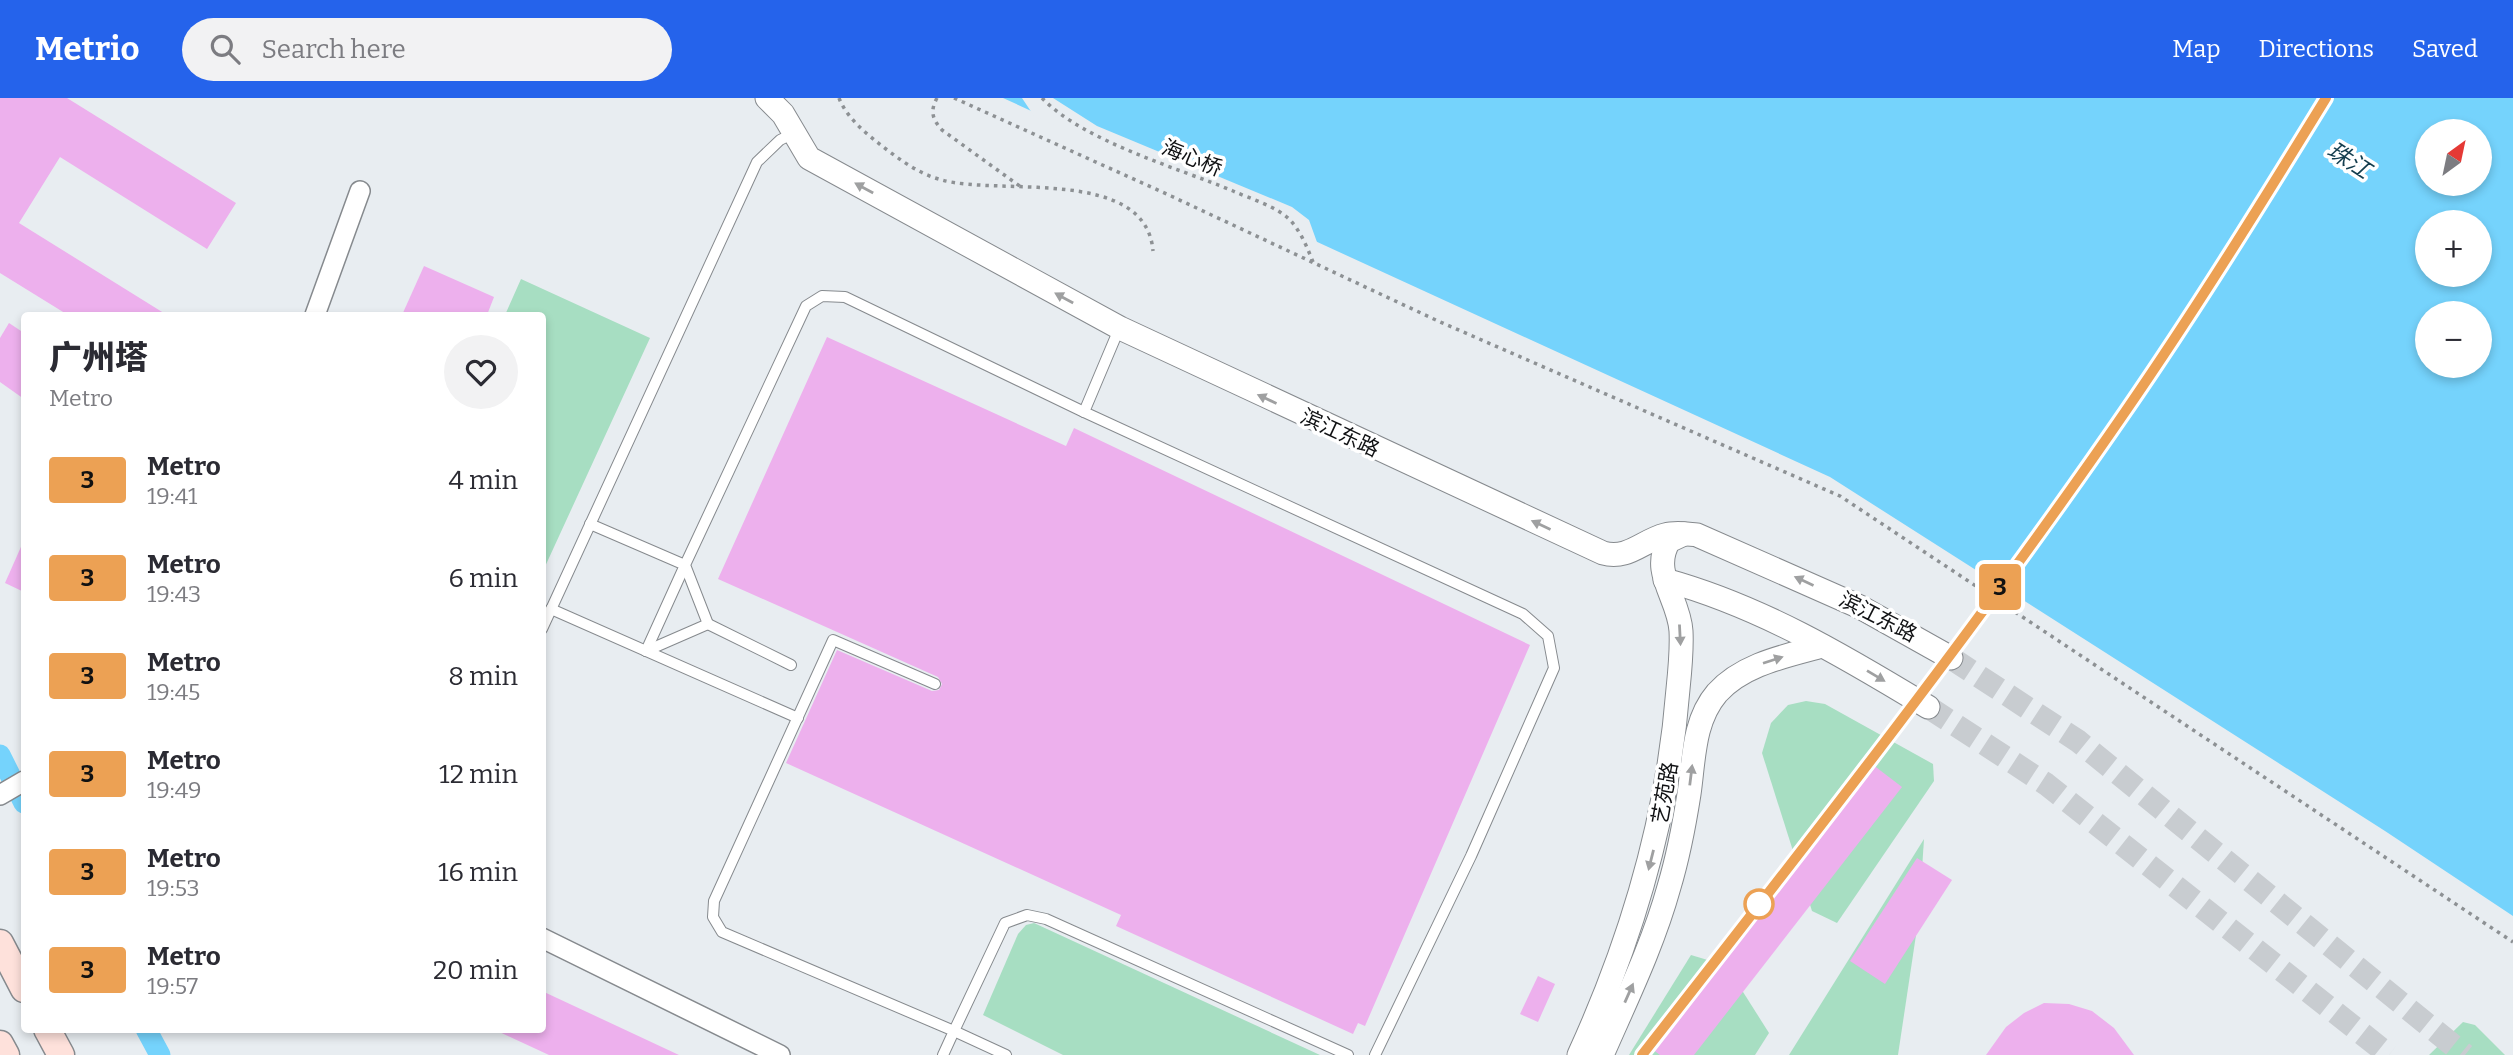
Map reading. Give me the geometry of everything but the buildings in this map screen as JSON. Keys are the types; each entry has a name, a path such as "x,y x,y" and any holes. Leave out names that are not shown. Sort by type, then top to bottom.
{"main road":[{"path":"0,943 21,983"},
{"path":"49,1033 61,1055"},
{"path":"0,1044 6,1055"}],"street":[{"name":"滨江东路","path":"767,98 783,114 809,158 1120,328 1603,553 1627,554 1662,535 1698,535 1762,561 1860,607 1951,658"},
{"path":"317,312 360,191"},
{"name":"艺苑路","path":"1579,1055 1618,967 1636,915 1669,774 1681,630 1673,595 1661,570 1662,552 1674,536 1684,534"},
{"path":"1665,580 1744,605 1928,707"},
{"name":"艺苑路","path":"1602,1055 1648,948 1668,890 1680,846 1696,740 1707,707 1719,691 1765,662 1822,646"},
{"path":"0,795 21,784"},
{"path":"546,939 780,1055"}],"lane":[{"path":"546,620 757,162 780,140 794,133"},
{"path":"646,651 806,306 822,296 845,297 1084,412 1523,614 1548,636 1554,668 1471,856 1375,1055"},
{"path":"1084,412 1120,328"},
{"path":"590,524 685,565 708,624 791,666"},
{"path":"551,609 798,718"},
{"path":"646,651 708,624"},
{"path":"935,684 833,640 714,901 713,917 722,932 1006,1055"},
{"path":"943,1055 1005,923 1027,915 1046,919 1348,1055"}],"path":[{"path":"839,98 861,129 915,169 941,180 978,186 1079,192 1115,200 1146,223 1152,237 1153,251"},
{"path":"937,98 932,107 933,121 1021,187"},
{"path":"954,98 1438,321 1840,495 2513,942"},
{"name":"海心桥","path":"1042,98 1081,125 1128,149 1266,205 1289,219 1304,240 1312,262"}],"green space":[{"path":"521,279 650,338 546,564 546,312 506,312"},
{"path":"1806,701 1825,704 1933,764 1934,781 1837,923 1812,911 1762,753 1771,723 1788,705"},
{"path":"1924,839 1919,915 1898,1055 1789,1055"},
{"path":"1034,923 1320,1055 1063,1055 983,1015 1018,934 1026,925"},
{"path":"1691,955 1721,964 1738,984 1769,1033 1755,1055 1629,1055"},
{"path":"2463,1022 2475,1025 2505,1055 2429,1055"}],"water":[{"name":"珠江","path":"1003,98 2513,98 2513,916 2385,831 1830,477"}],"pier":[{"path":"1022,98 1053,98 1097,126 1292,207 1309,220 1318,245 1034,116"}],"waterway":[{"path":"0,755 21,797"},
{"path":"148,1033 160,1055"}],"tunnel":[{"path":"1951,658 2078,741 2465,1055"},
{"path":"1928,707 2046,784 2389,1055"}],"metro line":[{"name":"3","path":"1642,1055 1880,748 2054,513 2164,354 2326,98"}]}
